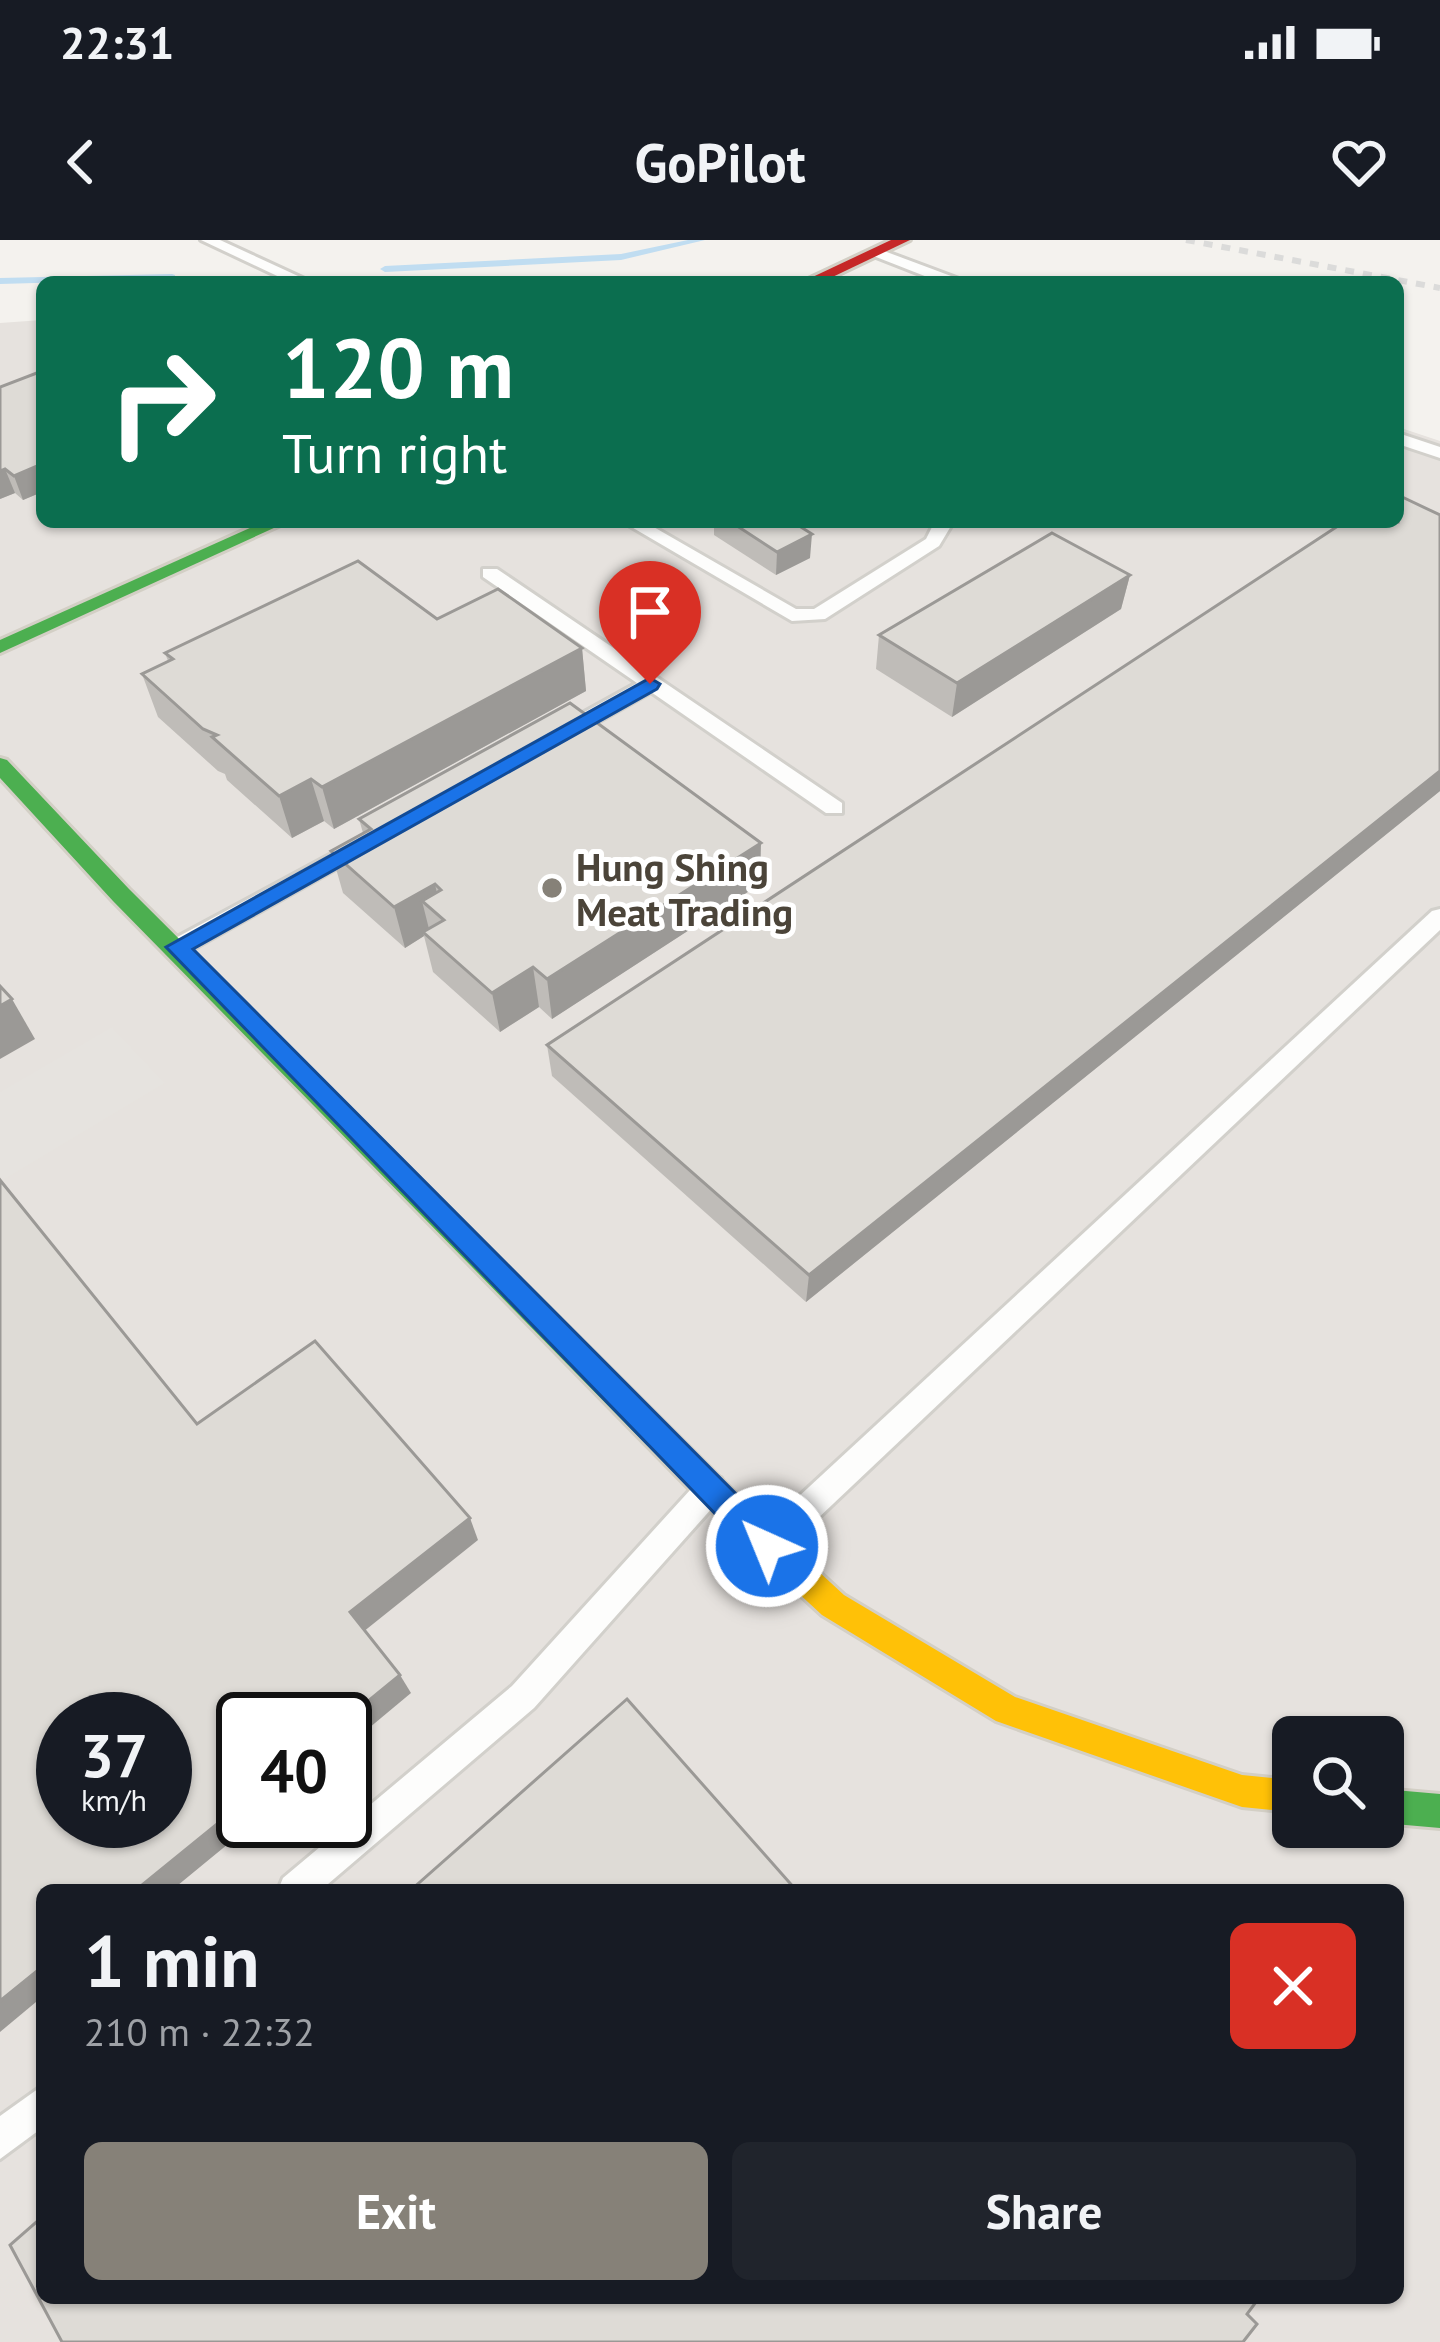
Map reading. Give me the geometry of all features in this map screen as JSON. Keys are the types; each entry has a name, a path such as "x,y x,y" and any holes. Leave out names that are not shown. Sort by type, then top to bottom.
{"street":[{"path":"823,276 903,240"},
{"path":"0,646 265,528"},
{"path":"0,765 121,895 178,947 767,1546 833,1605 1007,1710 1242,1791 1272,1794"},
{"path":"1404,1808 1440,1811"}],"lane":[{"path":"208,240 289,276"},
{"path":"876,252 938,276"},
{"path":"1404,440 1440,453"},
{"path":"642,528 792,615 818,615 932,542 941,528"},
{"path":"490,573 834,808"},
{"path":"548,741 650,684"},
{"path":"178,947 383,833"},
{"path":"767,1546 1440,917"},
{"path":"302,1884 523,1697 711,1488"},
{"path":"0,2140 36,2109"}],"shaded area":[{"path":"36,320 36,528 1404,528 1404,429 1440,441 1440,2342 0,2342 0,323"},
{"path":"112,1027 165,1083 0,1182 0,1092"}],"building":[{"path":"36,373 36,467 14,476 0,471 0,387"},
{"path":"1404,498 1440,515 1440,771 809,1275 547,1045 1335,528 1404,528"},
{"path":"740,528 802,528 812,534 777,552"},
{"path":"1052,533 1130,575 957,683 879,635"},
{"path":"358,561 437,619 498,589 582,648 322,787 311,779 279,796 212,737 217,735 203,729 142,674 173,659 165,653"},
{"name":"Hung Shing Meat Trading","path":"570,703 761,843 547,979 533,967 492,993 423,932 444,920 422,901 441,890 435,884 394,907 331,851 371,829 359,819"},
{"path":"0,986 12,999 0,1006"},
{"path":"0,1180 197,1424 315,1341 470,1518 350,1612 400,1675 372,1698 372,1692 216,1692 216,1825 192,1844 192,1692 36,1692 36,1848 188,1848 143,1884 36,1884 36,1972 0,2001"},
{"path":"627,1699 791,1884 418,1884"},
{"path":"36,2222 36,2294 10,2245"},
{"path":"42,2304 1254,2304 1247,2314 1257,2324 1243,2342 62,2342"}],"waterway":[{"path":"385,269 621,257 701,240"},
{"path":"0,281 36,280"}],"railway":[{"path":"1186,240 1376,276"},
{"path":"1404,281 1440,288"}],"traffic: fast":[{"path":"0,647 265,528"},
{"path":"0,765 121,895 741,1520"},
{"path":"1404,1808 1440,1811"}],"traffic: slow":[{"path":"741,1520 833,1605 1007,1710 1242,1791 1272,1794"}],"traffic: jam":[{"path":"823,276 903,240"}],"place":[{"name":"Hung Shing Meat Trading","path":"552,888"}],"route":[{"path":"650,684 178,947 767,1546"}]}
